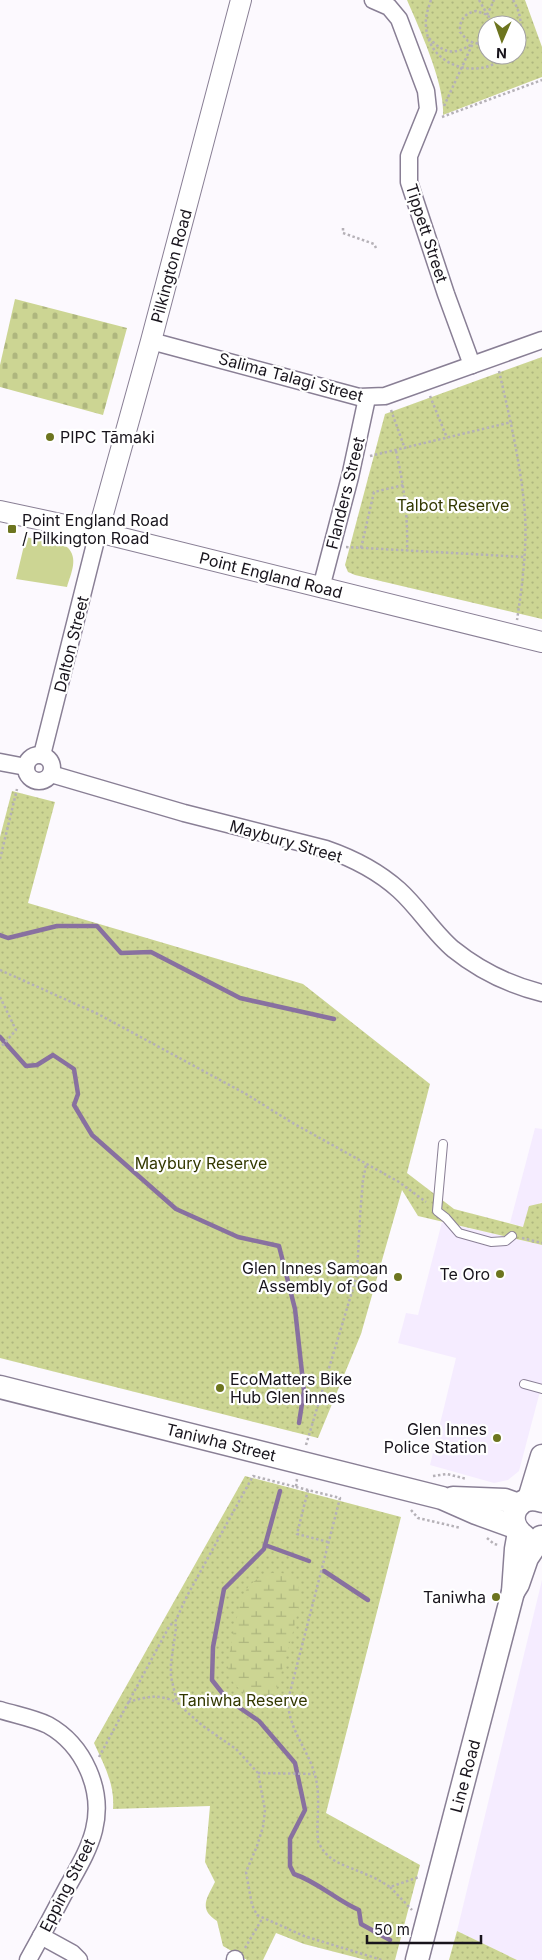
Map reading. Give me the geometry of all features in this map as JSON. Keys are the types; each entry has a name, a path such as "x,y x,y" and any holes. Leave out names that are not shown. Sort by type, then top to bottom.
{"main road":[{"name":"Taniwha Street","path":"0,1387 442,1498 476,1513 512,1535 528,1538 541,1536"},
{"path":"530,1502 542,1456"},
{"name":"Taniwha Street","path":"442,1498 530,1502"},
{"name":"Line Road","path":"417,1960 513,1592 516,1548 512,1535 514,1515 530,1502"},
{"name":"Line Road","path":"513,1592 518,1584 527,1558 541,1536"}],"street":[{"name":"Pilkington Road","path":"98,532 152,341 241,0"},
{"name":"Tippett Street","path":"373,0 389,7 399,19 426,91 428,109 409,156 409,182 472,365"},
{"name":"Salima Talagi Street","path":"152,341 367,398 385,396 542,340"},
{"name":"Flanders Street","path":"321,588 350,477 367,398"},
{"name":"Point England Road","path":"0,511 98,532 542,642"},
{"name":"Dalton Street","path":"42,755 98,532"},
{"path":"42,755 51,763 51,774 44,781 35,782 28,776 26,767 31,758 42,755"},
{"path":"0,762 26,767"},
{"name":"Maybury Street","path":"51,774 184,813 326,849 348,857 365,866 399,890 442,939 466,959 505,981 542,993"},
{"name":"Epping Street","path":"0,1710 39,1721 57,1731 72,1745 90,1773 96,1808 92,1836 86,1852 28,1960"},
{"path":"41,1936 72,1953 80,1960"}],"lane":[{"path":"443,1144 437,1211 459,1233 491,1242 506,1242 512,1236"},
{"path":"524,1384 542,1389"}],"path":[{"path":"431,0 426,13 426,27 428,38 437,53 447,63 462,67 475,69 493,65"},
{"path":"479,0 487,14"},
{"path":"487,14 494,0"},
{"path":"513,0 520,10 520,15"},
{"path":"473,44 463,37 460,26 461,20 470,12 487,14"},
{"path":"428,38 440,49 452,52 477,44"},
{"path":"442,110 473,44"},
{"path":"440,118 542,80"},
{"path":"343,228 343,233 374,244 376,248"},
{"path":"498,369 512,422 524,503 524,557 517,623"},
{"path":"428,390 447,438"},
{"path":"389,406 405,448"},
{"path":"370,456 512,422"},
{"path":"396,451 404,485 408,517 407,551"},
{"path":"361,548 374,492 404,485"},
{"path":"346,547 524,557"},
{"path":"0,859 17,789"},
{"path":"0,970 98,1014 246,1094 366,1165 399,1182 437,1211"},
{"path":"0,997 16,1030 0,1048"},
{"path":"305,1447 357,1275 360,1216 366,1165"},
{"path":"98,1758 170,1625 175,1622 187,1596 253,1476 340,1498 288,1700 289,1719 315,1774 317,1785 316,1827 321,1848 337,1864 364,1873 390,1887 417,1916"},
{"path":"296,1487 298,1478"},
{"path":"308,1490 297,1534 328,1542"},
{"path":"418,1518 463,1529"},
{"path":"480,1534 494,1544 512,1535"},
{"path":"175,1622 171,1677 177,1702"},
{"path":"128,1702 153,1696 162,1696 177,1702 202,1726 236,1749 258,1773 264,1802 263,1827 246,1872 254,1911 262,1919 304,1936 382,1960"},
{"path":"258,1773 315,1774"},
{"path":"390,1887 420,1876"},
{"path":"235,1960 241,1956 262,1919"}],"shaded area":[{"path":"535,1128 542,1129 542,1203 540,1202 524,1227 510,1223"},
{"path":"442,1222 542,1245 542,1384 519,1471 508,1480 494,1483 430,1465 456,1358 398,1343 406,1313 418,1315"},
{"path":"542,1580 542,1960 517,1960 457,1931"}],"green space":[{"path":"407,0 525,0 542,47 542,77 443,115 440,88 425,41"},
{"path":"15,299 127,328 103,415 0,387 0,365"},
{"name":"Talbot Reserve","path":"542,357 542,619 348,572 345,565 385,414"},
{"path":"26,537 67,547 71,551 73,566 67,587 16,579"},
{"name":"Maybury Reserve","path":"12,791 55,802 28,903 303,984 430,1084 407,1173 454,1209 523,1227 529,1206 542,1203 542,1245 418,1216 402,1190 361,1334 318,1438 0,1358 0,837"},
{"name":"Taniwha Reserve","path":"245,1476 401,1517 326,1813 420,1865 395,1960 366,1960 304,1944 276,1933 263,1960 247,1960 223,1946 217,1921 211,1917 206,1908 207,1898 215,1882 205,1862 210,1806 113,1809 111,1783 94,1743"},
{"path":"276,1571 294,1579 298,1585 299,1594 295,1625 271,1706 253,1699 241,1690 232,1680 228,1669 233,1634 245,1592 254,1581"},
{"path":"457,1931 517,1960 449,1960"}],"waterway":[{"path":"0,935 8,938 57,926 97,926 121,953 151,952 240,998 334,1019"},
{"path":"0,1037 26,1066 37,1065 53,1055 74,1069 78,1094 74,1105 92,1135 176,1209 238,1237 279,1246 295,1309 304,1391 299,1423"},
{"path":"280,1491 264,1549 224,1589 213,1647 212,1680 227,1699 259,1721 295,1763 305,1810 290,1839 290,1866 294,1874 303,1877 359,1910 361,1924 390,1940"},
{"path":"265,1545 309,1561"},
{"path":"324,1571 368,1600"}],"place":[{"name":"PIPC Tāmaki","path":"50,437"},
{"name":"Point England Road / Pilkington Road","path":"12,529"},
{"name":"Te Oro","path":"500,1274"},
{"name":"Glen Innes Samoan Assembly of God","path":"398,1277"},
{"name":"EcoMatters Bike Hub Glen innes","path":"220,1388"},
{"name":"Glen Innes Police Station","path":"497,1438"},
{"name":"Taniwha","path":"496,1597"}]}
